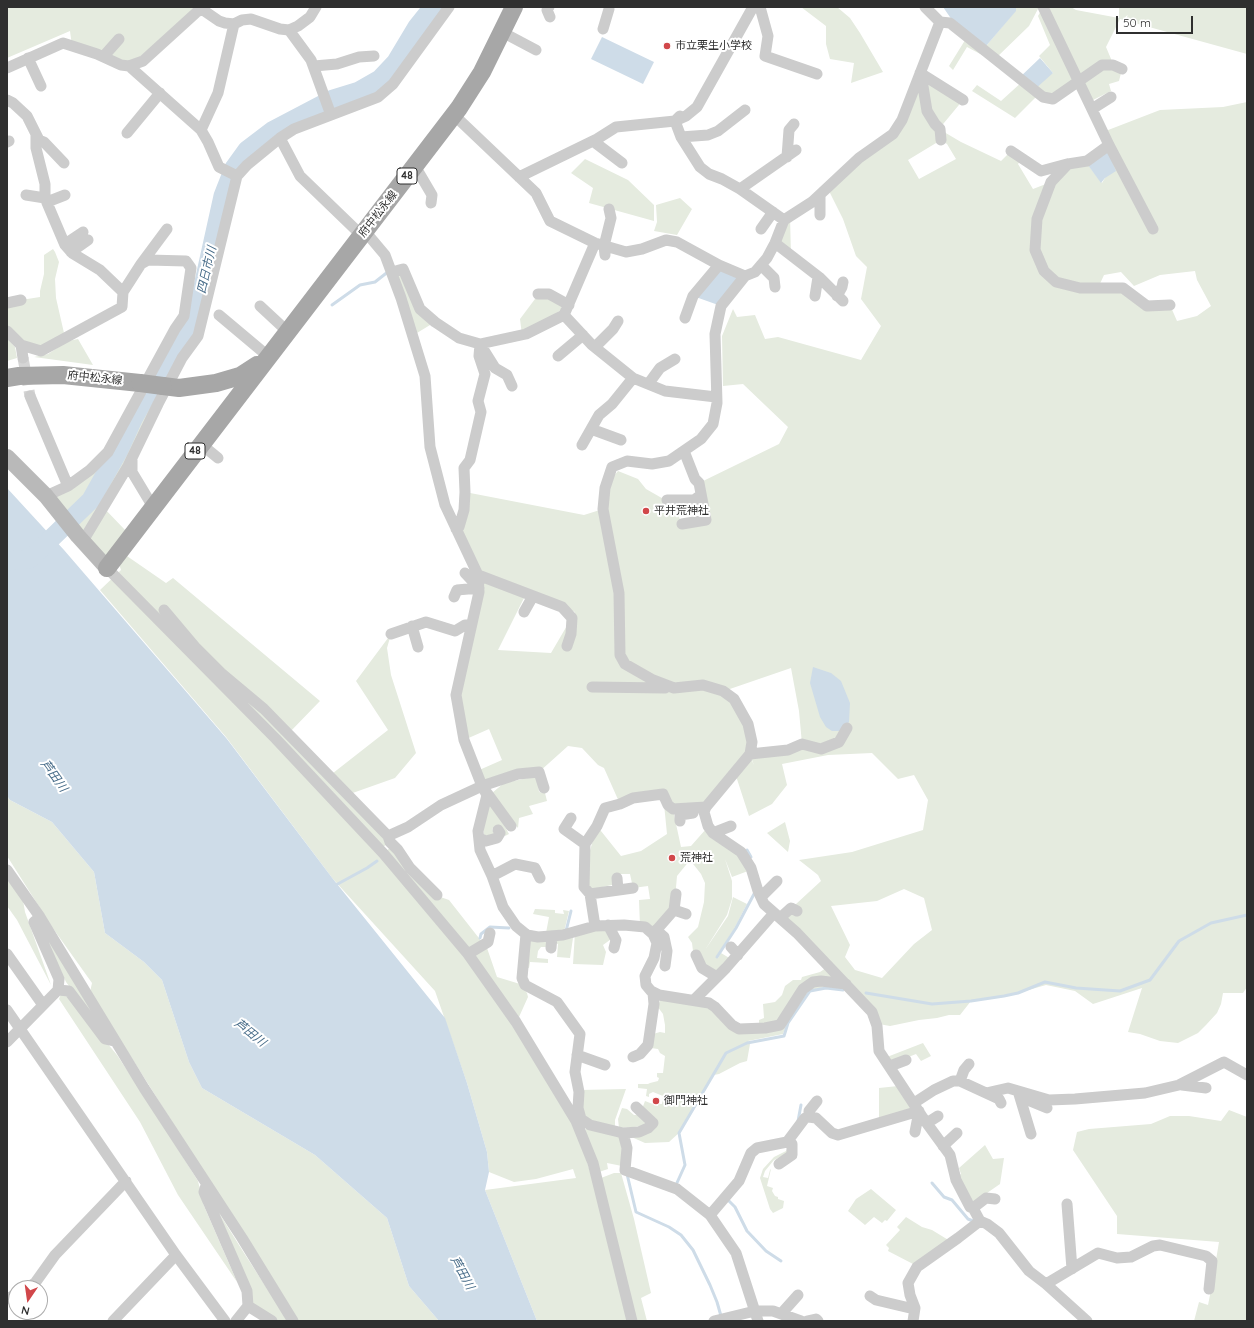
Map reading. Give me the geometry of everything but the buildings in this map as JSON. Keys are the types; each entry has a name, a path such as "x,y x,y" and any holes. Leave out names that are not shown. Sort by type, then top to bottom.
{"main road":[{"name":"府中松永線","path":"107,568 454,115 482,72 514,7"},
{"name":"府中松永線","path":"7,378 19,376 63,375 179,388 216,383 240,376 258,365 268,356"}],"street":[{"path":"7,68 63,43 121,65 129,66 143,61 198,11 204,8 220,21 225,23 234,24 242,20 251,19 280,29 289,30 298,26 310,17 316,7"},
{"path":"80,538 132,457 165,386 182,358 198,336 237,176 247,164 280,138 329,107 377,97 393,84 449,7"},
{"path":"519,177 593,141 616,127 675,121 686,116 697,107 753,7"},
{"path":"760,7 768,36 765,56 817,74"},
{"path":"925,7 940,22 950,23 1043,97 1053,99 1102,65 1122,69"},
{"path":"1043,7 1109,145 1153,229"},
{"path":"603,30 607,9"},
{"path":"674,688 653,680 625,664 620,655 619,593 603,509 605,488 612,467 627,461 652,464 669,461 701,439 713,424 716,403 715,334 721,306 745,276 755,272 767,258 784,220 820,196 859,158 893,134 903,119 940,22"},
{"path":"201,130 218,93 234,24"},
{"path":"289,30 311,60 329,107"},
{"path":"502,32 536,50"},
{"path":"103,57 119,39"},
{"path":"314,66 337,64 359,57 374,56"},
{"path":"28,58 41,86"},
{"path":"129,66 201,130 219,168 237,176"},
{"path":"920,73 963,100"},
{"path":"920,73 927,111 940,129 941,140"},
{"path":"675,121 692,105 702,85"},
{"path":"127,133 160,93"},
{"path":"1092,109 1111,97"},
{"path":"7,100 12,102 27,116 39,140 44,142 64,162"},
{"path":"680,137 708,135 718,131 745,110"},
{"path":"454,115 536,193 550,221 601,248 626,252 642,249 666,240 677,242 719,265 745,276"},
{"path":"675,121 680,137 700,167 708,174 722,179 740,189 784,220"},
{"path":"787,157 789,130 794,124"},
{"path":"36,134 36,148 45,184 46,200 68,248 100,270 123,292"},
{"path":"280,138 300,176 356,230 368,236 385,255 401,298 424,376 430,448 445,505 478,576 479,588 456,695 464,740 487,795 478,831 480,850 492,876 503,907 516,926 526,934 538,937 563,935 595,926 608,925 645,927 664,937 667,951 665,966"},
{"path":"593,141 622,163"},
{"path":"1011,151 1041,171 1087,161 1109,145"},
{"path":"740,189 796,150"},
{"path":"1068,164 1051,182 1037,219 1035,250 1044,271 1056,282 1080,288 1123,288 1146,306 1170,305"},
{"path":"414,166 432,195 431,203"},
{"path":"26,195 46,200 65,195"},
{"path":"820,196 820,215"},
{"path":"456,529 459,527 464,510 464,468 470,460 481,412 478,401 485,374 479,356 480,344 489,337 526,334 566,310 601,248 611,218 609,209"},
{"path":"761,229 773,212"},
{"path":"7,331 21,346 41,351 122,307 123,292 141,264 167,229"},
{"path":"68,248 86,236"},
{"path":"775,243 818,276 840,299 842,282"},
{"path":"46,496 68,486 90,470 108,452 175,329 184,316 191,268 186,261 148,260 141,264"},
{"path":"685,318 693,296 719,265"},
{"path":"761,265 774,278 775,287"},
{"path":"392,272 403,269 420,309 435,322 459,338 480,344 496,368 507,375 512,386"},
{"path":"815,296 818,276"},
{"path":"538,294 549,294 566,310 583,335 595,347 633,378 664,390 716,397"},
{"path":"7,303 21,300"},
{"path":"260,306 287,334"},
{"path":"219,315 268,356"},
{"path":"595,347 613,329 618,321"},
{"path":"558,356 583,335"},
{"path":"480,344 484,360 491,373"},
{"path":"21,346 23,358"},
{"path":"648,383 660,368 675,359"},
{"path":"582,445 599,415 612,404 633,378"},
{"path":"30,396 68,486"},
{"path":"591,429 621,440"},
{"path":"201,444 218,458"},
{"path":"682,524 706,520 699,483 695,479 684,451"},
{"path":"7,457 46,496 80,538 107,568 219,676 264,709 388,836 390,842 398,850 410,868 437,895"},
{"path":"132,457 132,472 153,507"},
{"path":"667,500 694,500 701,496"},
{"path":"465,573 479,588"},
{"path":"478,576 562,607 572,618 571,634 567,646"},
{"path":"454,597 457,590 479,588"},
{"path":"524,612 533,596"},
{"path":"164,610 219,676 383,853 468,954 516,1022 579,1120 590,1125 623,1133 639,1132 648,1128 653,1123 636,1107"},
{"path":"391,634 426,622 455,631 465,625 472,625"},
{"path":"412,626 418,647"},
{"path":"592,687 674,688 703,685 723,691 734,699 748,724 752,742 750,754 705,810 680,815 680,822"},
{"path":"750,754 788,750 802,744 821,749 839,742 848,728"},
{"path":"388,836 408,827 441,805 484,789 518,774 539,772 544,788"},
{"path":"484,789 511,826"},
{"path":"595,926 590,894 584,887 585,844 597,826 605,808 620,804 633,798 663,794 668,805 673,809 705,810"},
{"path":"705,810 708,826 713,833 741,852 751,868 764,904 797,933 872,1012 882,1027 879,1051 927,1124 950,1155 956,1180 970,1207 973,1208 980,1221 987,1224 999,1233 1029,1271 1046,1284 1087,1321"},
{"path":"571,818 564,830 585,844"},
{"path":"713,833 731,826"},
{"path":"479,838 486,842 497,838 500,833 498,830"},
{"path":"492,876 515,864 535,868 540,878"},
{"path":"7,870 40,918 206,1186 242,1238 294,1321"},
{"path":"617,878 618,890"},
{"path":"761,897 778,881"},
{"path":"590,894 633,888"},
{"path":"654,932 674,910 676,894"},
{"path":"694,1000 717,977 734,951 777,916 791,908 797,911"},
{"path":"674,910 686,914"},
{"path":"7,1042 58,990 59,979 34,922 40,918"},
{"path":"608,925 616,940 614,948"},
{"path":"654,932 657,943 654,958 645,976 646,985 653,993 708,1003 715,1007 732,1025 739,1028 766,1028 780,1025 803,988 813,982 821,981 846,984"},
{"path":"526,934 522,978 525,985 557,1002 584,1039 577,1055 574,1072 579,1092 579,1120 593,1163 632,1321"},
{"path":"551,948 552,936"},
{"path":"468,954 490,941"},
{"path":"7,954 43,1005"},
{"path":"696,955 702,968 717,977"},
{"path":"58,990 69,991 105,1039 115,1041"},
{"path":"633,1057 646,1050 654,1004 653,993"},
{"path":"7,1010 176,1255 225,1321"},
{"path":"577,1055 605,1065"},
{"path":"890,1066 906,1060"},
{"path":"986,1093 1008,1088 1049,1100 1145,1093 1179,1085 1224,1062 1247,1075"},
{"path":"964,1078 964,1070 969,1064"},
{"path":"710,1215 739,1181 751,1153 757,1148 788,1142 805,1118 816,1118 832,1133 838,1135 917,1107 934,1090 953,1081 964,1078 986,1093 999,1099 1001,1103"},
{"path":"1179,1085 1206,1088"},
{"path":"1018,1091 1031,1102 1047,1108"},
{"path":"1018,1091 1031,1134"},
{"path":"1072,1099 1080,1103 1099,1100"},
{"path":"809,1117 809,1111 817,1101"},
{"path":"915,1132 917,1107"},
{"path":"927,1124 938,1116"},
{"path":"623,1133 627,1148 625,1170 677,1189 710,1215 736,1253 756,1316"},
{"path":"943,1146 957,1133"},
{"path":"779,1164 792,1155 792,1144 788,1142"},
{"path":"38,1280 55,1255 126,1181"},
{"path":"206,1186 204,1192 246,1292 248,1306 236,1321"},
{"path":"973,1208 986,1198 995,1199"},
{"path":"1067,1204 1072,1269"},
{"path":"913,1321 914,1309 908,1283 917,1267 980,1221"},
{"path":"1046,1284 1098,1253 1117,1258 1131,1257 1153,1246 1160,1245 1206,1256 1212,1261 1209,1289"},
{"path":"113,1321 176,1255"},
{"path":"781,1314 798,1295"},
{"path":"870,1296 876,1300 914,1309"},
{"path":"248,1306 272,1321"},
{"path":"714,1321 720,1319 756,1316 773,1311 801,1321"},
{"path":"807,1321 816,1319 818,1321"}],"shaded area":[{"path":"7,7 199,7 129,66 72,46 70,31 7,58"},
{"path":"801,7 837,7 850,18 883,72 851,83 854,63 830,59 826,44 826,26"},
{"path":"1016,7 1039,7 1029,26 995,59 986,46 1016,10"},
{"path":"1043,7 1071,7 1076,10 1119,18 1119,7 1247,7 1247,54 1120,19 1106,47 1114,66 1122,69 1119,81 1109,84 1111,91 1089,102 1079,82 1053,99 1039,94 1015,118 972,91 977,85 1001,101 1023,81 1053,73 1039,56 1050,45 1038,16"},
{"path":"967,37 984,56 967,47 953,70 949,66"},
{"path":"920,73 963,100 939,129 961,142 1001,161 1011,151 1022,159 1018,164 1033,189 1051,182 1068,164 1085,161 1102,183 1105,178 1110,156 1103,132 1160,110 1223,107 1247,102 1247,987 1243,993 1223,993 1221,1004 1217,1013 1198,1033 1178,1043 1160,1041 1140,1034 1128,1032 1142,988 1093,1004 1075,991 1046,985 1018,993 971,1001 960,1015 949,1015 890,1026 879,1024 783,916 821,881 818,875 799,860 852,852 923,830 928,800 914,775 898,779 872,753 828,755 782,764 787,785 772,804 749,816 736,776 751,759 754,765 750,755 706,807 673,810 681,847 691,846 706,829 739,856 748,871 732,877 725,859 732,881 732,899 727,915 705,950 728,916 733,897 747,904 734,929 716,957 718,958 721,953 731,959 716,973 704,965 693,951 692,943 688,937 698,927 704,902 705,883 701,874 690,860 677,876 674,910 659,927 640,926 639,900 650,899 648,886 633,888 630,874 619,874 616,884 589,890 589,854 597,826 621,856 641,851 667,834 663,794 620,804 604,768 598,765 582,748 568,746 539,772 482,786 477,771 502,760 489,729 464,740 456,695 479,592 459,535 465,492 584,515 603,509 613,477 618,471 638,479 646,489 674,505 682,524 706,520 699,483 779,444 788,427 743,384 723,386 722,336 733,309 737,317 755,315 765,339 778,337 861,360 881,326 861,299 867,267 856,256 843,219 828,189 888,138","holes":["941,140 947,144 956,159 919,179 908,160","1195,271 1197,280 1211,306 1197,316 1177,321 1170,305 1147,306 1123,288 1098,288 1104,275 1121,272 1134,286 1160,275","526,594 575,612 551,653 498,650","791,668 799,711 802,744 750,754 748,724 724,691","904,889 924,898 932,930 914,944 882,978 855,970 845,957 850,945 831,906 877,901"]},
{"path":"377,74 392,85 294,129 237,176 200,326 103,507 126,531 102,562 46,496 90,470 186,321 214,210 217,186 226,171 247,144 279,119 311,105 325,95 357,87"},
{"path":"585,159 628,180 654,205 654,221 589,203 593,188 571,173"},
{"path":"680,198 692,209 677,235 654,231 657,222 656,205"},
{"path":"790,216 791,256 775,243"},
{"path":"53,249 59,262 55,279 56,298 64,333 41,346 22,342 7,328 7,304 40,297 44,274 44,255"},
{"path":"403,269 420,308 435,322 412,336 392,272"},
{"path":"548,296 561,305 561,310 522,335 520,319 535,299"},
{"path":"7,338 15,347 17,358 7,361"},
{"path":"78,339 93,365 34,357 48,354 68,341"},
{"path":"124,554 166,583 173,578 320,701 288,734 328,777 388,730 356,681 391,634 387,648 391,675 416,753 395,778 347,795 390,842 380,849 468,954 576,1121 631,1321 537,1321 485,1190 576,1178 573,1169 536,1179 514,1182 489,1172 487,1152 467,1083 435,991 333,879 226,737 100,590 121,570 118,561"},
{"path":"537,776 539,792 545,793 547,801 529,806 533,814 519,818 518,828 496,801 492,793 504,783"},
{"path":"7,796 10,800 52,822 94,872 105,933 144,962 162,980 189,1062 202,1088 315,1155 387,1218 409,1286 439,1321 298,1321 90,992 92,983 52,927 7,856"},
{"path":"488,801 499,816 509,834 505,836 504,830 497,826 492,829 495,836 485,838 482,825"},
{"path":"785,822 790,841 788,852 767,833"},
{"path":"391,847 432,894 449,900 482,942 469,950 386,851"},
{"path":"7,876 23,900 25,912 51,985 17,920 7,906"},
{"path":"535,909 555,910 555,913 564,914 563,910 569,911 564,932 546,933 549,917 533,914"},
{"path":"608,925 614,937 603,945 606,952 603,965 573,964 575,932"},
{"path":"40,926 103,1030 66,982"},
{"path":"530,937 551,939 550,947 541,947 538,951 537,958 548,959 548,963 530,962 529,968 525,968"},
{"path":"573,938 570,958 557,957 558,944 554,943 554,939"},
{"path":"487,948 497,977 520,984 527,993 528,997 519,1017 474,956"},
{"path":"826,968 838,980 817,978 778,1024 759,1027 759,1020 764,1018 763,1004 775,1002 782,995 785,986 793,980 801,980 802,977 820,972"},
{"path":"814,983 826,987 810,990 787,1023 783,1034 748,1041 750,1044 747,1061 714,1075 680,1132 669,1142 645,1143 627,1135 651,1129 642,1109 645,1101 658,1106 658,1104 662,1104 663,1096 653,1092 649,1094 649,1097 646,1096 647,1089 638,1088 638,1084 648,1084 658,1081 659,1078 657,1077 657,1073 663,1073 665,1056 660,1053 658,1049 651,1048 653,1034 660,1032 665,1033 663,1014 657,1006 661,999 712,1008 728,1027 766,1031"},
{"path":"61,994 68,996 117,1055 198,1181 204,1206 237,1282 178,1195 140,1122 59,999"},
{"path":"923,1043 931,1056 921,1061 916,1054 891,1064 887,1057"},
{"path":"898,1086 912,1106 910,1109 879,1118 879,1088"},
{"path":"626,1089 615,1120 615,1130 584,1117 580,1090"},
{"path":"622,1108 627,1109 634,1115 640,1115 647,1126 619,1128 618,1119"},
{"path":"1229,1110 1247,1117 1247,1321 1194,1321 1199,1302 1208,1305 1219,1242 1117,1234 1117,1216 1073,1150 1077,1132 1089,1129 1151,1124 1170,1116 1189,1116 1221,1121"},
{"path":"587,1127 621,1137 623,1146 622,1166 607,1163 608,1169 599,1172 585,1130"},
{"path":"985,1145 993,1159 1004,1158 1000,1184 974,1202 967,1194 958,1176 961,1174 959,1168"},
{"path":"788,1147 787,1154 774,1160 765,1171 763,1177 768,1178 771,1169 767,1186 773,1188 772,1191 778,1199 784,1201 783,1208 773,1213 770,1209 760,1178 763,1169 774,1157 786,1151"},
{"path":"614,1173 621,1173 634,1219 651,1293 641,1298 647,1321 636,1321 601,1178"},
{"path":"871,1189 896,1210 887,1221 885,1220 882,1223 874,1217 865,1225 848,1211 856,1199"},
{"path":"209,1197 288,1321 276,1321 253,1305"},
{"path":"906,1217 950,1241 913,1264 888,1251 889,1248 886,1245 900,1230 897,1227"}],"water":[{"path":"943,7 1016,7 1016,11 986,46 952,20"},
{"path":"602,37 654,62 643,84 591,59"},
{"path":"1040,58 1053,73 1034,90 1019,78"},
{"path":"1106,147 1116,171 1105,178 1101,183 1085,161"},
{"path":"719,265 745,276 721,306 693,296"},
{"name":"芦田川","path":"7,488 64,550 227,739 333,879 445,1018 467,1083 487,1152 489,1172 485,1190 537,1321 439,1321 409,1286 387,1218 315,1155 202,1088 189,1062 162,980 144,962 105,933 94,872 52,822 10,800 7,796"},
{"path":"813,667 831,673 841,681 850,703 849,722 841,731 832,731 826,727 820,717 810,683"}],"waterway":[{"name":"四日市川","path":"7,561 30,559 91,500 119,450 133,419 162,368 181,341 194,327 223,196 234,168 247,150 272,131 333,99 359,91 380,79 396,62 417,27 433,7"},
{"path":"332,305 360,285 375,282 389,271"},
{"path":"747,850 751,857"},
{"path":"334,886 377,861"},
{"path":"717,957 736,928 754,894"},
{"path":"566,931 571,911"},
{"path":"866,993 932,1004 971,1001 1004,996 1018,993 1045,982 1076,988 1120,991 1150,980 1179,941 1211,923 1247,915"},
{"path":"480,938 481,934 490,927 509,928"},
{"path":"676,1185 685,1165 679,1133 726,1053 747,1043 784,1036 788,1023 810,991 826,988 843,990"},
{"path":"798,1121 801,1105"},
{"path":"627,1174 636,1212 669,1227 681,1235 693,1250 710,1285 721,1316"},
{"path":"932,1183 944,1197 952,1200 968,1219 973,1221"},
{"path":"729,1201 735,1207 747,1231 766,1251 781,1261"}],"tunnel":[{"path":"23,358 30,396"}],"place":[{"name":"市立栗生小学校","path":"667,46"},
{"name":"平井荒神社","path":"646,511"},
{"name":"荒神社","path":"672,858"},
{"name":"御門神社","path":"656,1101"}]}
